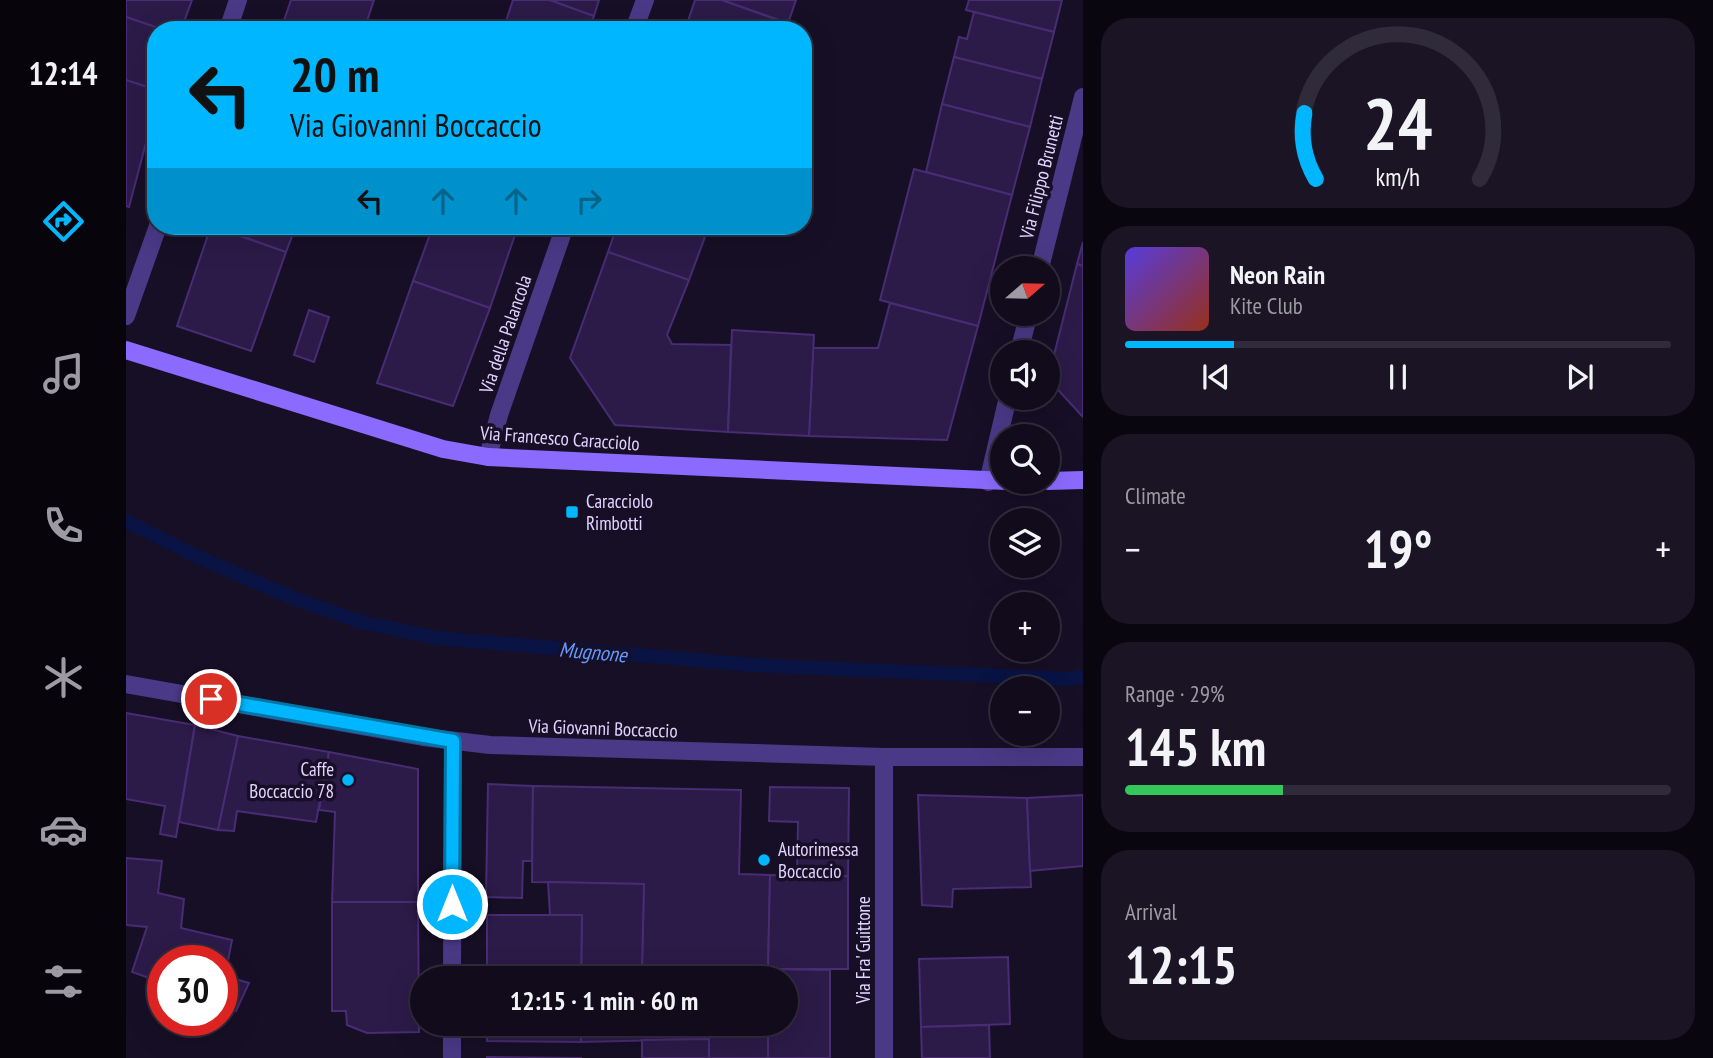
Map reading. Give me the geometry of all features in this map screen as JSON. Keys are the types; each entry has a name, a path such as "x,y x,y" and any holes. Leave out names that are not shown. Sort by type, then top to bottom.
{"street":[{"path":"231,21 238,0"},
{"path":"637,21 645,0"},
{"name":"Via Filippo Brunetti","path":"1043,256 1083,97"},
{"path":"126,316 155,235"},
{"name":"Via della Palancola","path":"488,457 499,415 562,235"},
{"name":"Via Francesco Caracciolo","path":"126,350 443,449 488,457 988,482"},
{"path":"988,482 1005,410"},
{"path":"1060,481 1083,480"},
{"name":"Via Giovanni Boccaccio","path":"126,684 453,741 551,748 884,757 1083,757"},
{"path":"452,966 453,741"},
{"name":"Via Fra' Guittone","path":"884,757 884,1058"},
{"path":"452,1036 452,1058"}],"building":[{"path":"126,0 192,0 184,21 147,21 147,24 126,17"},
{"path":"291,0 374,0 367,21 284,21"},
{"path":"513,0 550,0 594,16 592,21 506,21"},
{"path":"550,0 599,0 594,16"},
{"path":"695,0 722,0 780,21 688,21"},
{"path":"722,0 796,0 789,21"},
{"path":"969,0 1062,0 1054,32 966,10"},
{"path":"974,12 1054,32 1042,79 954,57 959,37 967,39"},
{"path":"126,17 147,24 147,87 126,80"},
{"path":"954,57 1042,79 1030,127 942,104"},
{"path":"126,80 147,87 147,139 129,207 126,206"},
{"path":"942,104 1030,127 1012,195 926,172"},
{"path":"914,169 1012,195 996,256 990,256 990,280 978,326 880,300"},
{"path":"208,235 237,235 286,252 251,351 177,326"},
{"path":"239,235 293,235 286,252"},
{"path":"430,235 515,235 490,308 413,281"},
{"path":"614,235 706,235 689,280 608,252"},
{"path":"1083,242 1083,266 1077,264"},
{"path":"608,252 689,280 667,335 672,344 731,345 728,432 615,425 570,358"},
{"path":"1077,264 1083,266 1083,417 1060,392 1060,340 1058,340"},
{"path":"413,281 490,308 453,406 377,383"},
{"path":"890,303 978,326 947,440 809,436 813,348 878,348"},
{"path":"309,310 329,317 314,362 294,355"},
{"path":"732,330 814,335 809,436 728,432"},
{"path":"126,713 195,725 176,837 160,834 165,806 126,799"},
{"path":"195,725 238,736 218,830 179,822"},
{"path":"238,736 329,752 316,822 237,811 234,831 218,830"},
{"path":"329,752 418,769 418,902 332,902 335,812 319,810"},
{"path":"488,784 533,786 532,861 523,861 522,898 486,897"},
{"path":"533,786 741,790 739,874 770,875 768,966 642,966 644,884 532,882"},
{"path":"770,787 849,788 848,876 797,876 798,822 769,821"},
{"path":"918,795 1027,798 1031,887 953,889 952,907 922,905"},
{"path":"1083,795 1083,866 1030,871 1027,798"},
{"path":"126,858 162,861 158,893 184,899 181,928 232,940 231,945 147,945 147,977 132,972 147,927 126,925"},
{"path":"770,875 848,876 848,969 768,966"},
{"path":"548,882 644,884 642,966 581,966 582,915 550,915"},
{"path":"332,902 418,902 418,966 410,966 410,1032 367,1033 347,1025 346,1011 332,1011"},
{"path":"487,915 582,915 581,966 487,966"},
{"path":"1008,957 1010,1024 921,1027 919,959"},
{"path":"798,969 830,970 830,1058 768,1058 768,1036 798,1036"},
{"path":"238,980 249,983 238,1007"},
{"path":"989,1025 990,1058 922,1058 921,1027"},
{"path":"487,1036 581,1036 581,1042 487,1041"},
{"path":"581,1036 768,1036 768,1058 709,1058 709,1039 581,1042"},
{"path":"709,1039 709,1058 642,1058 642,1040"},
{"path":"487,1057 582,1058 487,1058"}],"waterway":[{"name":"Mugnone","path":"126,521 198,557 293,598 361,622 437,638 753,665 1068,679 1083,677"}],"place":[{"name":"Caracciolo Rimbotti","path":"572,512"},
{"name":"Caffe Boccaccio 78","path":"348,780"},
{"name":"Autorimessa Boccaccio","path":"764,860"}],"route":[{"path":"211,699 453,741 452,904"}]}
